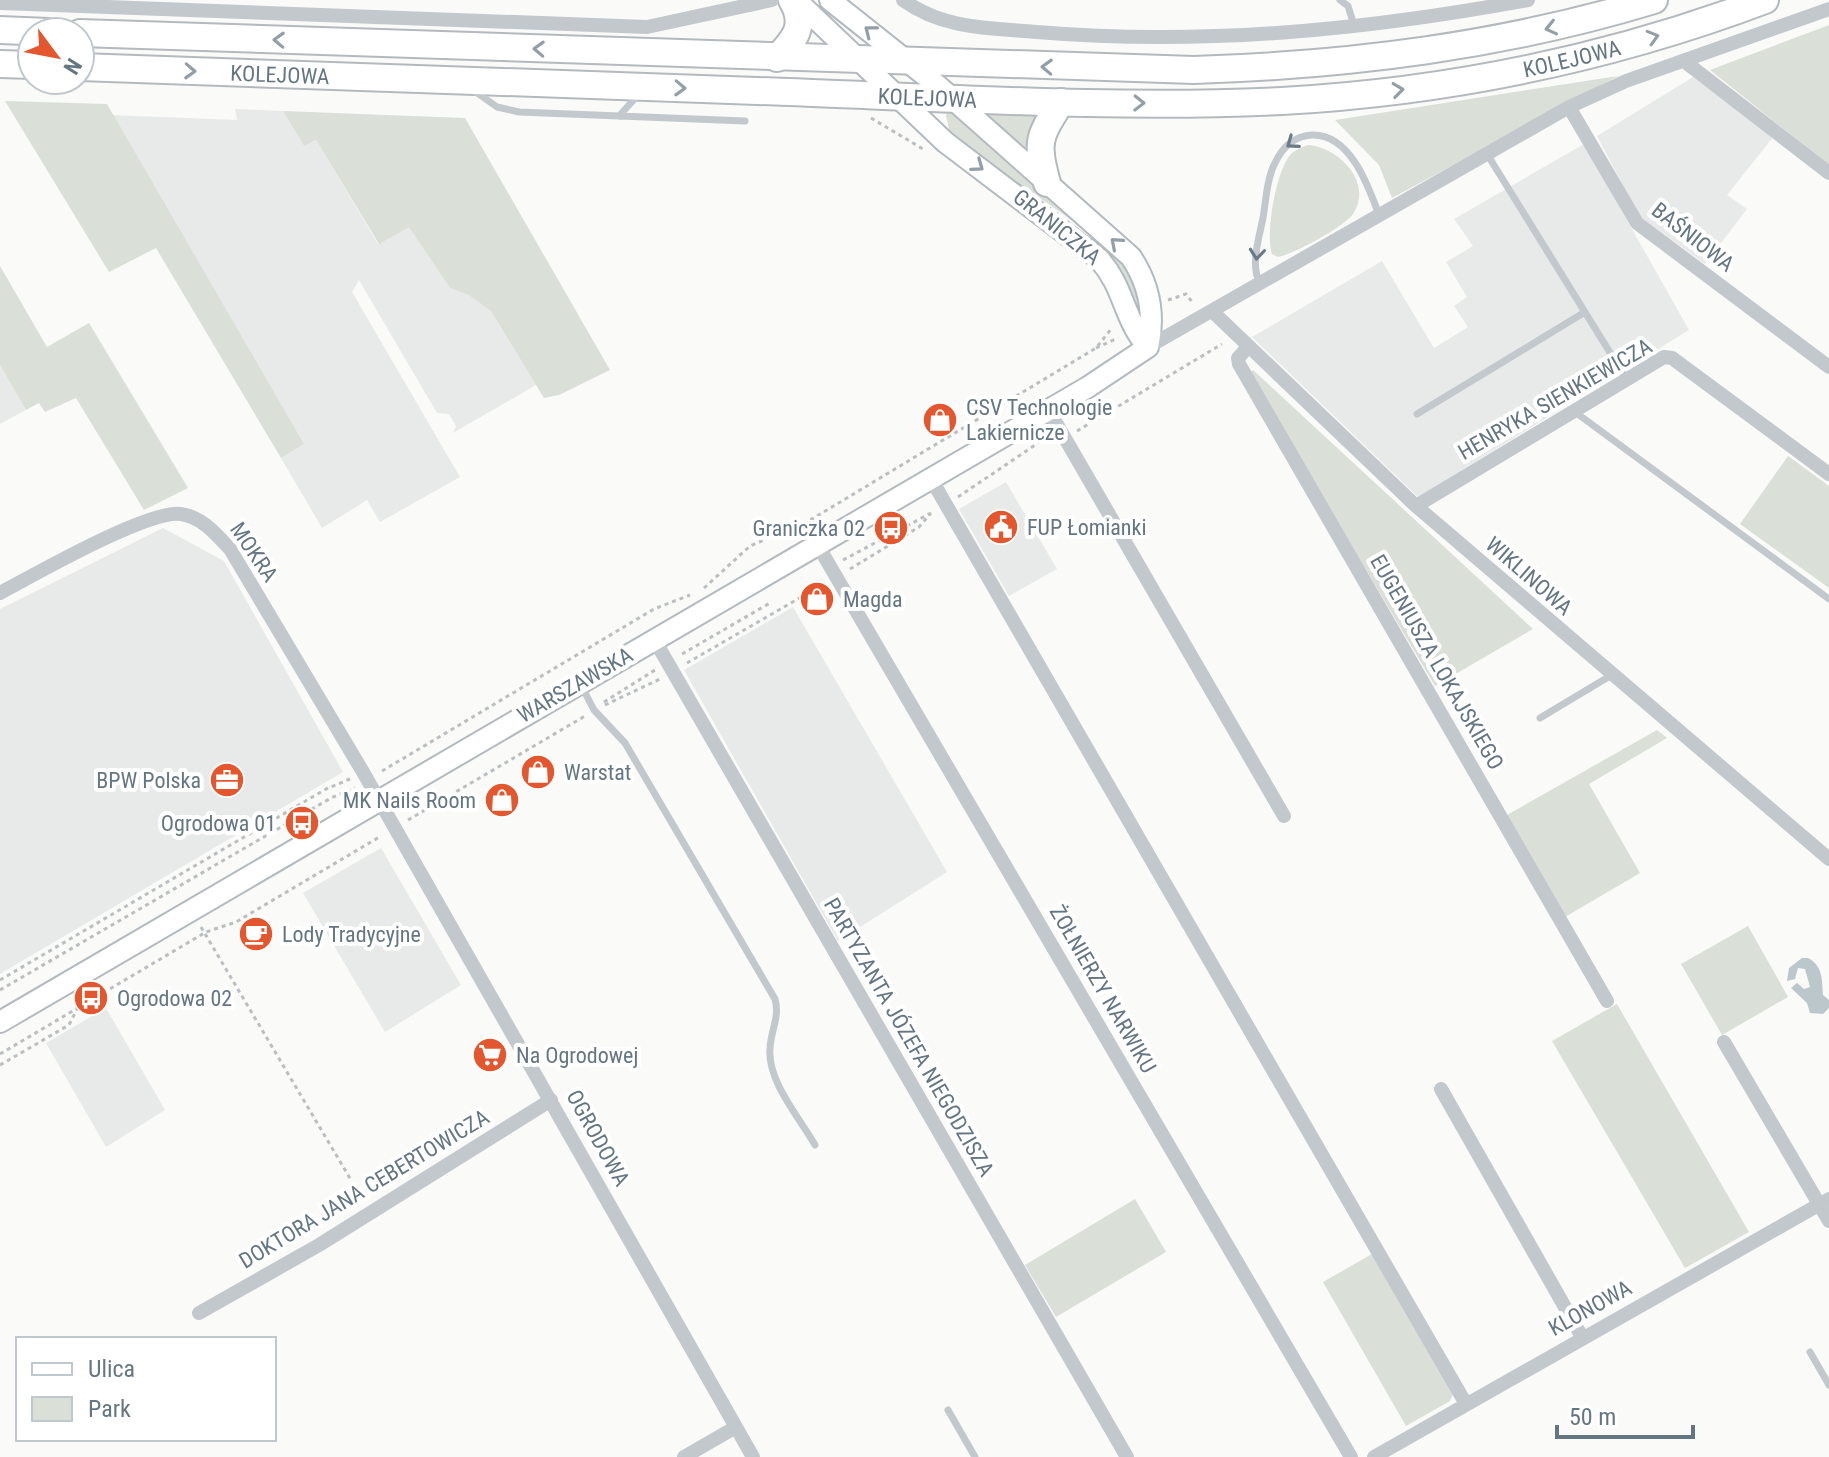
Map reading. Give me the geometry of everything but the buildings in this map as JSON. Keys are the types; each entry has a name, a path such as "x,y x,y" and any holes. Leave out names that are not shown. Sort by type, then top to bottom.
{"highway":[{"path":"777,58 795,39 800,24 794,0"},
{"name":"KOLEJOWA","path":"96,34 1170,70 1335,63 1480,43 1654,0"},
{"name":"KOLEJOWA","path":"96,68 1061,102 1283,101 1425,87 1542,66 1621,46 1765,0"},
{"path":"1047,183 1038,151 1042,135 1061,102"}],"street":[{"path":"0,3 195,6 647,27 772,0"},
{"name":"GRANICZKA","path":"794,0 945,142 1099,259 1118,282 1132,328 1148,347"},
{"name":"GRANICZKA","path":"830,0 910,62 1131,257 1143,275 1149,296 1148,347"},
{"path":"903,0 925,15 959,25 1095,38 1248,37 1354,27 1528,0"},
{"name":"KOLEJOWA","path":"1148,347 1569,107 1684,61 1829,9"},
{"path":"1684,61 1829,173"},
{"name":"BAŚNIOWA","path":"1569,107 1637,223 1829,367"},
{"name":"WIKLINOWA","path":"1208,315 1236,335 1416,506 1610,676 1829,859"},
{"name":"WARSZAWSKA","path":"0,1022 1048,409 1148,347"},
{"name":"EUGENIUSZA LOKAJSKIEGO","path":"1248,347 1238,358 1239,364 1607,1001"},
{"name":"HENRYKA SIENKIEWICZA","path":"1416,506 1664,357 1672,358 1829,474"},
{"path":"1048,409 1284,816"},
{"path":"930,477 1466,1404"},
{"name":"MOKRA","path":"0,593 125,529 176,513 209,526 230,549 361,779 379,800"},
{"name":"ŻOŁNIERZY NARWIKU","path":"817,544 1351,1457"},
{"name":"PARTYZANTA JÓZEFA NIEGODZISZA","path":"654,639 1127,1457"},
{"name":"OGRODOWA","path":"379,800 753,1457"},
{"path":"1724,1042 1824,1202 1829,1221"},
{"path":"1441,1089 1582,1337"},
{"name":"DOKTORA JANA CEBERTOWICZA","path":"199,1313 319,1245 551,1100"},
{"name":"KLONOWA","path":"1374,1457 1824,1202"},
{"path":"684,1457 736,1427"}],"lane":[{"path":"1340,0 1348,6 1354,27"},
{"path":"462,81 484,100 519,112 745,121"},
{"path":"619,116 646,87"},
{"path":"1260,285 1255,274 1259,235 1273,166 1285,146 1304,135 1324,135 1340,145 1357,165 1379,215"},
{"path":"1487,154 1627,380"},
{"path":"1417,414 1585,312"},
{"path":"1575,412 1829,599"},
{"path":"1540,718 1610,676"},
{"path":"580,683 594,710 625,743 775,999 779,1012 770,1048 772,1071 815,1145"},
{"path":"1810,1352 1829,1385"},
{"path":"948,1410 975,1457"}],"path":[{"path":"862,115 894,129 931,155"},
{"path":"1167,300 1186,294 1208,315"},
{"path":"0,990 654,609 694,594 750,546 812,519 1096,348 1112,332 1112,320"},
{"path":"1096,348 1107,346 1132,328"},
{"path":"1071,435 1236,335"},
{"path":"1000,405 1008,418"},
{"path":"834,572 887,533 931,513 998,473 1002,464 1046,437 1057,436"},
{"path":"402,823 594,710 621,701 672,672 834,572 919,527 931,513"},
{"path":"0,980 326,789 361,779"},
{"path":"326,789 337,808"},
{"path":"420,801 425,810"},
{"path":"0,1054 206,932 236,922 385,833"},
{"path":"190,910 351,1180"},
{"path":"0,1065 69,1025 77,1009"}],"shaded area":[{"path":"1693,77 1774,136 1727,195 1747,209 1705,264 1639,216 1597,136"},
{"path":"235,109 283,111 304,146 316,140 378,244 409,226 450,288 469,294 491,311 536,385 453,433 456,426 449,414 437,413 359,280 352,292 460,477 380,522 367,500 322,528 281,458 304,444 110,115 237,120"},
{"path":"1584,144 1689,330 1418,497 1252,337 1382,261 1434,348 1468,327 1454,306 1467,297 1446,262 1473,246 1454,219"},
{"path":"0,365 26,410 0,424"},
{"path":"1006,482 1057,569 1009,596 959,509"},
{"path":"163,528 224,561 343,772 0,974 0,609"},
{"path":"793,607 947,872 838,941 684,670"},
{"path":"381,848 461,985 385,1032 303,893"},
{"path":"1802,958 1813,961 1819,969 1823,995 1829,1000 1829,1008 1823,1014 1810,1013 1807,1003 1791,988 1797,983 1804,989 1810,987 1805,969 1798,968 1795,979 1787,981 1789,968"},
{"path":"106,1008 165,1110 106,1147 46,1043"}],"green space":[{"path":"1829,25 1829,165 1710,70"},
{"path":"1618,76 1392,198 1379,165 1335,120"},
{"path":"5,101 107,104 304,444 281,458 156,248 109,272"},
{"path":"949,107 1125,263 1139,297 1140,309 1136,308 1126,279 1108,254 1085,231 999,172 950,133 946,116"},
{"path":"283,111 465,118 610,370 559,395 544,398 491,311 469,295 450,288 409,227 379,244 316,140 304,146"},
{"path":"983,112 1042,112 1030,151"},
{"path":"1308,145 1331,152 1350,168 1359,190 1358,202 1353,214 1330,233 1278,257 1272,254 1270,245 1277,187 1291,154"},
{"path":"0,266 47,347 89,323 188,488 144,510 76,398 45,412 39,403 26,410 0,365"},
{"path":"1253,370 1533,629 1435,686 1249,373"},
{"path":"1788,456 1829,486 1829,588 1740,524"},
{"path":"1657,730 1667,738 1589,784 1640,873 1565,917 1507,815"},
{"path":"1748,926 1788,997 1722,1035 1681,964"},
{"path":"1617,1004 1749,1232 1685,1268 1552,1041"},
{"path":"1135,1199 1166,1252 1056,1317 1025,1265"},
{"path":"1372,1254 1453,1394 1450,1401 1406,1426 1323,1282"}],"place":[{"name":"CSV Technologie Lakiernicze","path":"940,420"},
{"name":"FUP Łomianki","path":"1001,527"},
{"name":"Graniczka 02","path":"891,528"},
{"name":"Magda","path":"817,599"},
{"name":"Warstat","path":"538,772"},
{"name":"BPW Polska","path":"227,780"},
{"name":"MK Nails Room","path":"502,800"},
{"name":"Ogrodowa 01","path":"302,823"},
{"name":"Lody Tradycyjne","path":"256,934"},
{"name":"Ogrodowa 02","path":"91,998"},
{"name":"Na Ogrodowej","path":"490,1055"}]}
